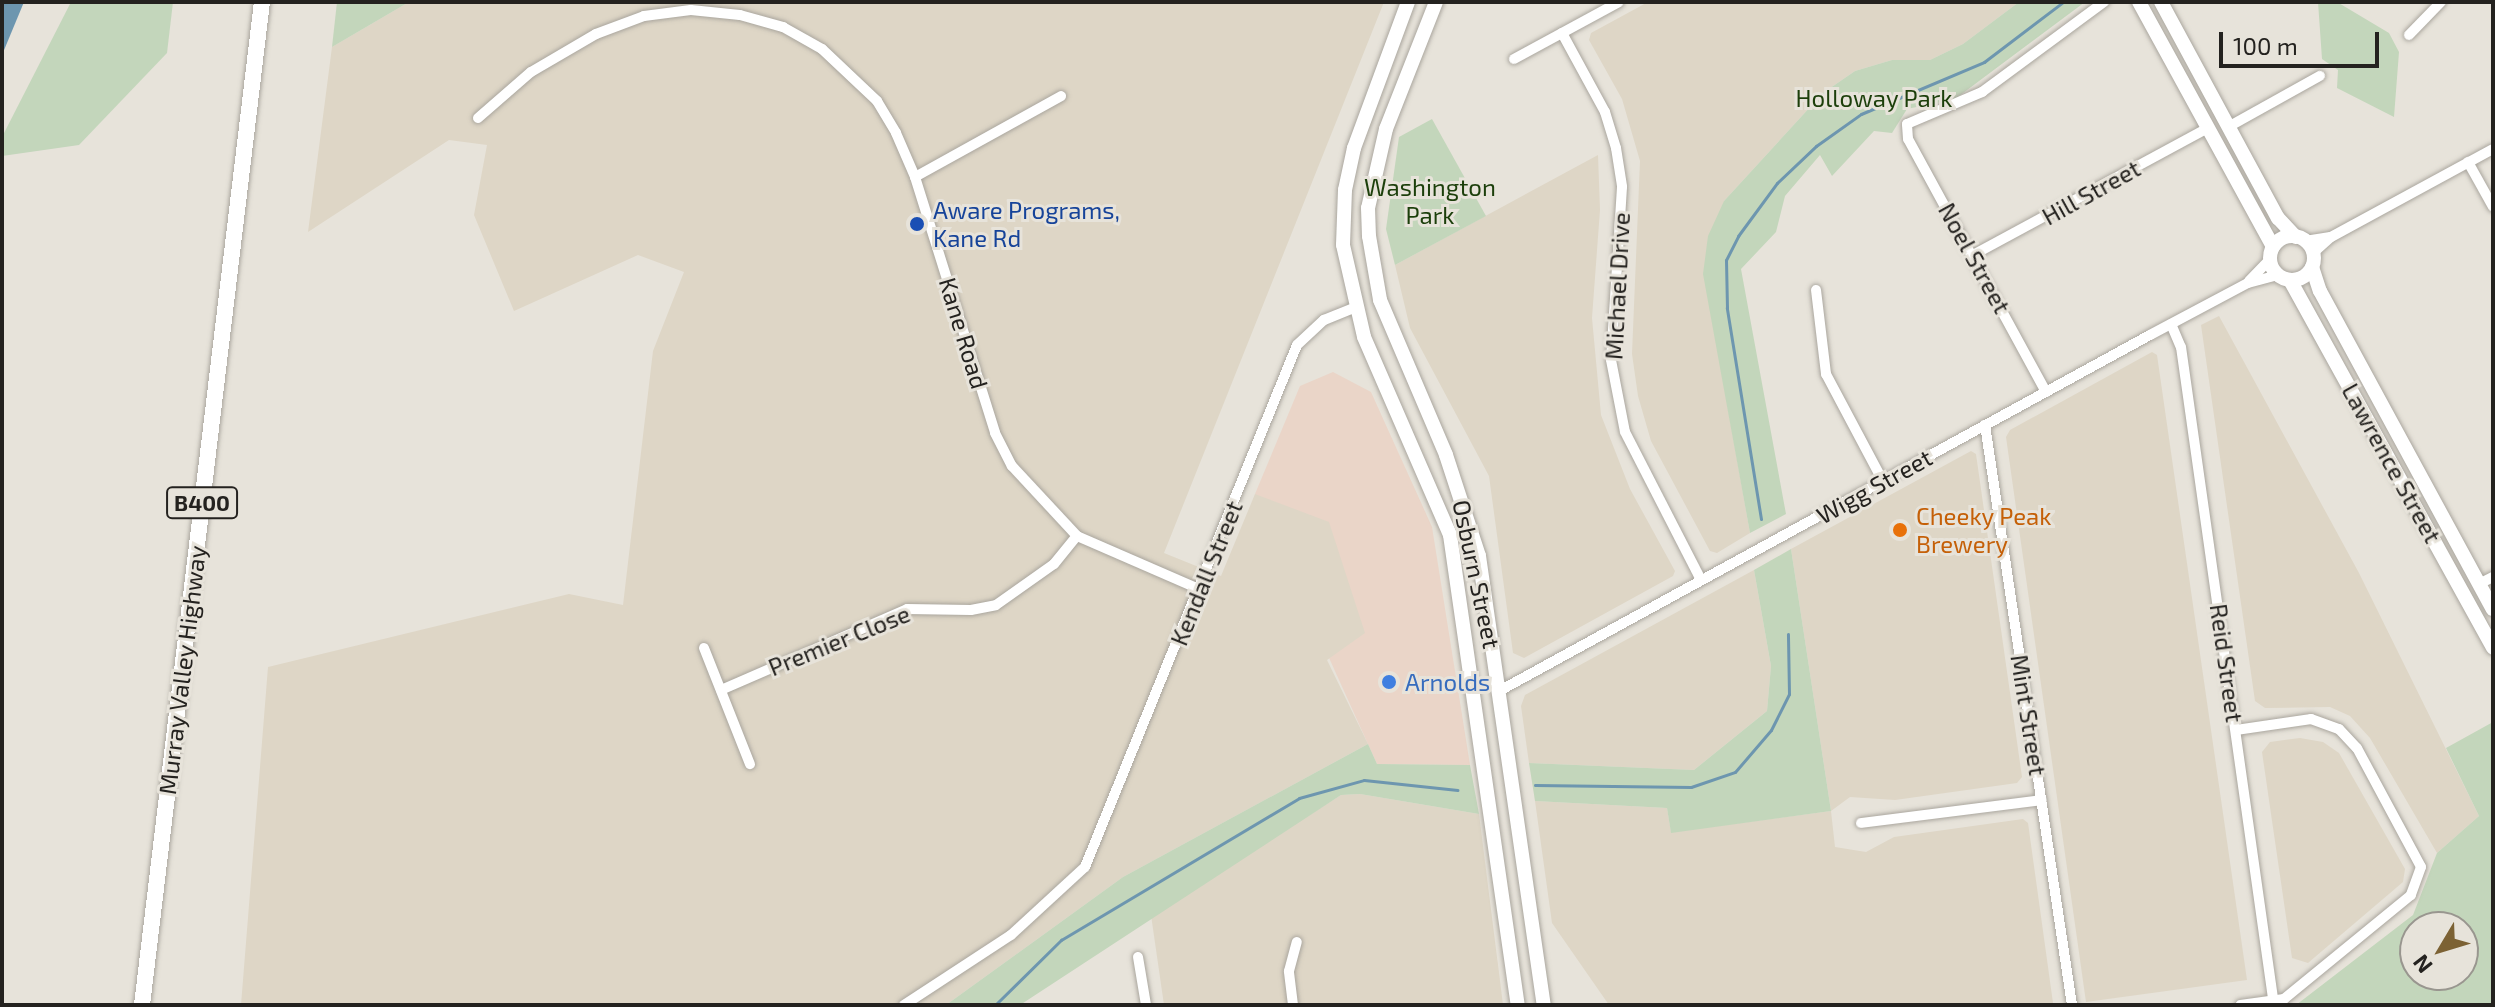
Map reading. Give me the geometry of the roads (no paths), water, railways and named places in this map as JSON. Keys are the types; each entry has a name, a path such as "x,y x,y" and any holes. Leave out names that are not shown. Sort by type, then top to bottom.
{"main road":[{"name":"Murray Valley Highway","path":"142,1005 262,2"}],"street":[{"name":"Osburn Street","path":"1408,2 1361,124 1345,190 1343,245 1356,307 1447,522 1518,1005"},
{"name":"Osburn Street","path":"1436,2 1374,173 1369,236 1380,300 1462,496 1479,556 1501,690 1544,1005"},
{"path":"1514,59 1619,2"},
{"name":"Noel Street","path":"2046,392 1908,139 1907,124 1982,92 2104,2"},
{"path":"2139,2 2272,253 2283,238 2306,249"},
{"path":"2409,35 2441,2"},
{"path":"2146,17 2164,3"},
{"name":"Lawrence Street","path":"2164,3 2278,218 2306,249 2393,425 2486,580 2493,609"},
{"name":"Kane Road","path":"478,118 531,72 596,34 655,14 718,11 783,27 822,49 877,101 915,177 995,433 1034,494 1077,536 1199,589"},
{"name":"Michael Drive","path":"1562,33 1605,112 1616,148 1622,187 1610,323 1622,421 1638,467 1701,580"},
{"path":"2230,126 2320,76"},
{"path":"915,177 1061,96"},
{"name":"Hill Street","path":"1973,255 2208,128"},
{"path":"2284,277 2306,249 2493,149"},
{"path":"2468,162 2493,207"},
{"name":"Lawrence Street","path":"2272,253 2493,648"},
{"name":"Wigg Street","path":"2248,283 2272,253"},
{"name":"Wigg Street","path":"1501,690 2248,283 2284,277"},
{"path":"1816,290 1826,374 1883,481"},
{"path":"1356,307 1380,300"},
{"name":"Kendall Street","path":"904,1005 1011,935 1085,867 1297,345 1324,320 1356,307"},
{"name":"Reid Street","path":"2171,324 2181,347 2274,1003"},
{"name":"Mint Street","path":"1985,425 2072,1005"},
{"path":"2376,434 2393,425"},
{"name":"Premier Close","path":"721,690 907,609 971,610 996,605 1054,564 1077,536"},
{"path":"2463,593 2486,580"},
{"path":"704,648 750,764"},
{"path":"1474,699 1501,690"},
{"path":"2236,730 2311,719 2339,729 2357,748 2421,867 2411,895 2284,999 2274,1003 2240,1005"},
{"path":"1861,823 2042,800"},
{"path":"1293,1005 1289,971 1297,942"},
{"path":"1138,957 1146,1005"}],"water":[{"path":"2,2 24,2 2,55"}],"waterway":[{"path":"1761,519 1727,308 1726,260 1738,236 1777,183 1816,146 1861,114 1984,62 2063,2"},
{"path":"1535,785 1691,787 1735,772 1771,730 1789,694 1788,634"},
{"path":"995,1005 1061,940 1299,798 1364,780 1457,790"}],"place":[{"name":"Aware Programs, Kane Rd","path":"917,224"},
{"name":"Cheeky Peak Brewery","path":"1900,530"},
{"name":"Arnolds","path":"1389,682"}],"park label":[{"name":"Holloway Park","path":"1874,98"},
{"name":"Washington Park","path":"1430,201"}]}
